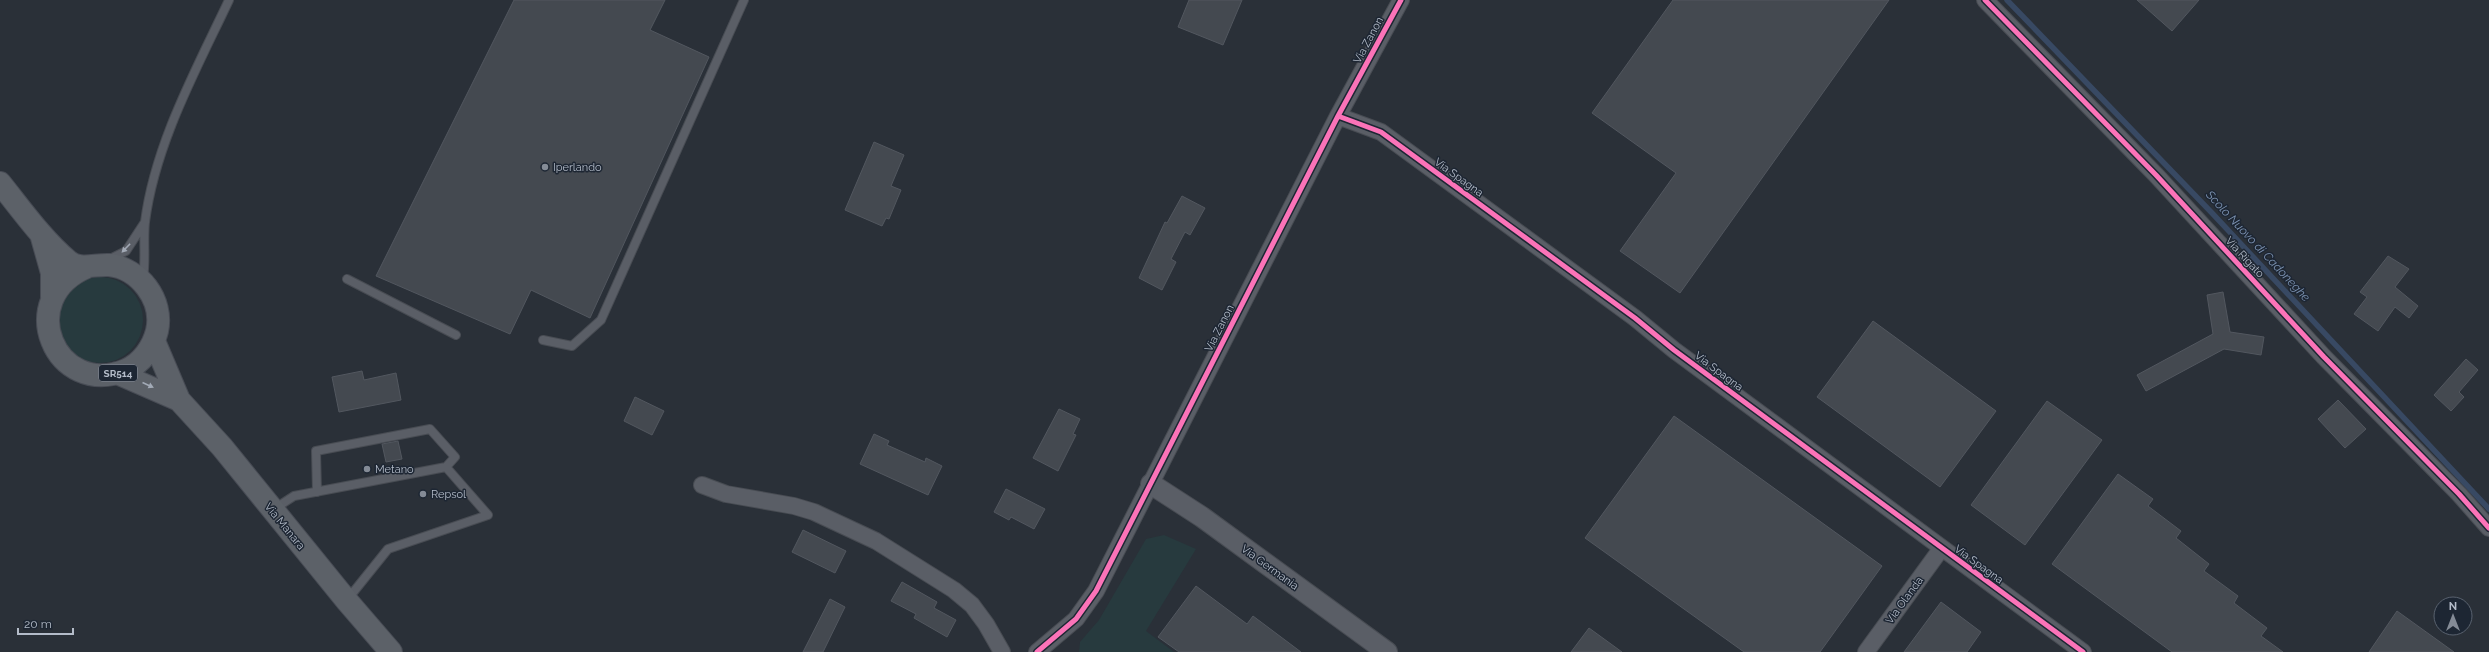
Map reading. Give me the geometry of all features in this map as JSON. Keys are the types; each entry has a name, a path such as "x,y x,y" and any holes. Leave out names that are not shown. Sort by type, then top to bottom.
{"main road":[{"name":"SR514","path":"0,183 40,231 69,262 92,266 121,268 142,282 153,298 158,316 154,341 139,361 117,374 92,374 69,364 60,355 48,332 48,314 52,297 52,273 40,231"},
{"name":"SR514","path":"52,297 66,278 92,266"},
{"name":"Via Manara","path":"154,341 179,400 222,447 347,601 391,652"},
{"name":"Via Manara","path":"117,374 179,400"}],"street":[{"name":"Via Zanon","path":"1037,652 1076,619 1096,591 1338,116 1402,0"},
{"name":"Via Rigato","path":"1985,0 2156,175 2324,357 2459,494 2489,528"},
{"name":"Via Spagna","path":"1338,116 1381,132 1635,318 1674,350 1941,549 2083,652"},
{"name":"Via Germania","path":"1151,484 1202,517 1387,652"},
{"path":"702,485 726,494 794,506 814,512 838,521 876,541 954,590 972,605 986,624 1002,652"},
{"name":"Via Olanda","path":"1866,652 1941,549"}],"lane":[{"path":"142,282 146,265 145,222 160,155 179,108 229,0"},
{"path":"543,340 572,346 601,320 744,0"},
{"path":"92,266 126,251 145,222"},
{"path":"348,279 456,335"},
{"path":"272,510 294,496 317,492 446,467 454,457 430,429 316,451 317,492"},
{"path":"347,601 388,549 488,515 446,467"}],"green space":[{"path":"100,277 116,281 130,290 139,304 143,320 139,336 130,350 116,359 100,363 84,359 70,350 61,336 57,320 61,304 70,290 84,281"},
{"path":"1164,535 1196,549 1146,631 1174,652 1079,652 1080,642 1099,620 1146,539"}],"building":[{"name":"Iperlando","path":"514,0 665,0 650,30 709,57 590,318 531,290 510,334 376,276"},
{"path":"1189,0 1242,0 1223,45 1178,27"},
{"path":"1673,0 1889,0 1680,293 1620,251 1676,173 1592,113"},
{"path":"2137,0 2199,0 2172,31"},
{"path":"874,142 904,155 891,186 901,190 889,219 886,218 882,226 845,210"},
{"path":"1182,196 1205,208 1190,235 1185,232 1171,259 1176,262 1162,290 1139,278 1165,222 1167,223"},
{"path":"2388,256 2409,269 2395,287 2418,306 2409,318 2395,307 2378,331 2354,314 2367,297 2360,292"},
{"path":"2223,292 2230,332 2264,337 2261,355 2224,349 2146,391 2137,375 2213,334 2207,295"},
{"path":"1873,321 1996,411 1940,487 1817,397"},
{"path":"2466,359 2478,370 2459,392 2464,397 2451,411 2434,395"},
{"path":"362,371 364,380 396,373 401,400 339,412 332,377"},
{"path":"635,397 664,411 652,435 624,421"},
{"path":"2338,400 2366,429 2345,448 2318,419"},
{"path":"2047,401 2102,440 2025,545 1971,505"},
{"path":"1059,409 1080,419 1073,434 1076,435 1058,471 1033,458"},
{"path":"1674,416 1882,566 1820,652 1744,652 1585,538"},
{"path":"874,434 889,441 887,445 925,462 926,458 942,466 928,495 860,464"},
{"path":"398,441 402,459 386,462 382,444"},
{"path":"2118,474 2153,499 2148,506 2181,531 2176,538 2209,564 2204,571 2238,596 2234,603 2267,628 2261,636 2283,652 2172,652 2052,564"},
{"path":"1006,489 1045,509 1034,529 1011,517 1009,520 994,512"},
{"path":"803,530 846,551 835,573 792,552"},
{"path":"902,582 937,602 934,608 956,620 947,637 914,618 916,614 891,601"},
{"path":"1196,586 1247,624 1253,616 1301,652 1179,652 1158,637"},
{"path":"830,599 845,607 823,652 803,652"},
{"path":"1941,602 1981,632 1967,652 1904,652"},
{"path":"2397,611 2454,652 2369,652"},
{"path":"1589,628 1622,652 1571,652"}],"waterway":[{"name":"Scolo Nuovo di Cadoneghe","path":"2007,0 2212,213 2489,509"}],"cycle path":[{"path":"1037,652 1076,619 1096,591 1338,116 1401,0"},
{"path":"1985,0 2156,175 2324,357 2459,494 2489,528"},
{"path":"1338,116 1381,132 1635,318 1674,350 2083,652"}],"place":[{"name":"Iperlando","path":"545,167"},
{"name":"Metano","path":"367,469"},
{"name":"Repsol","path":"423,494"}]}
